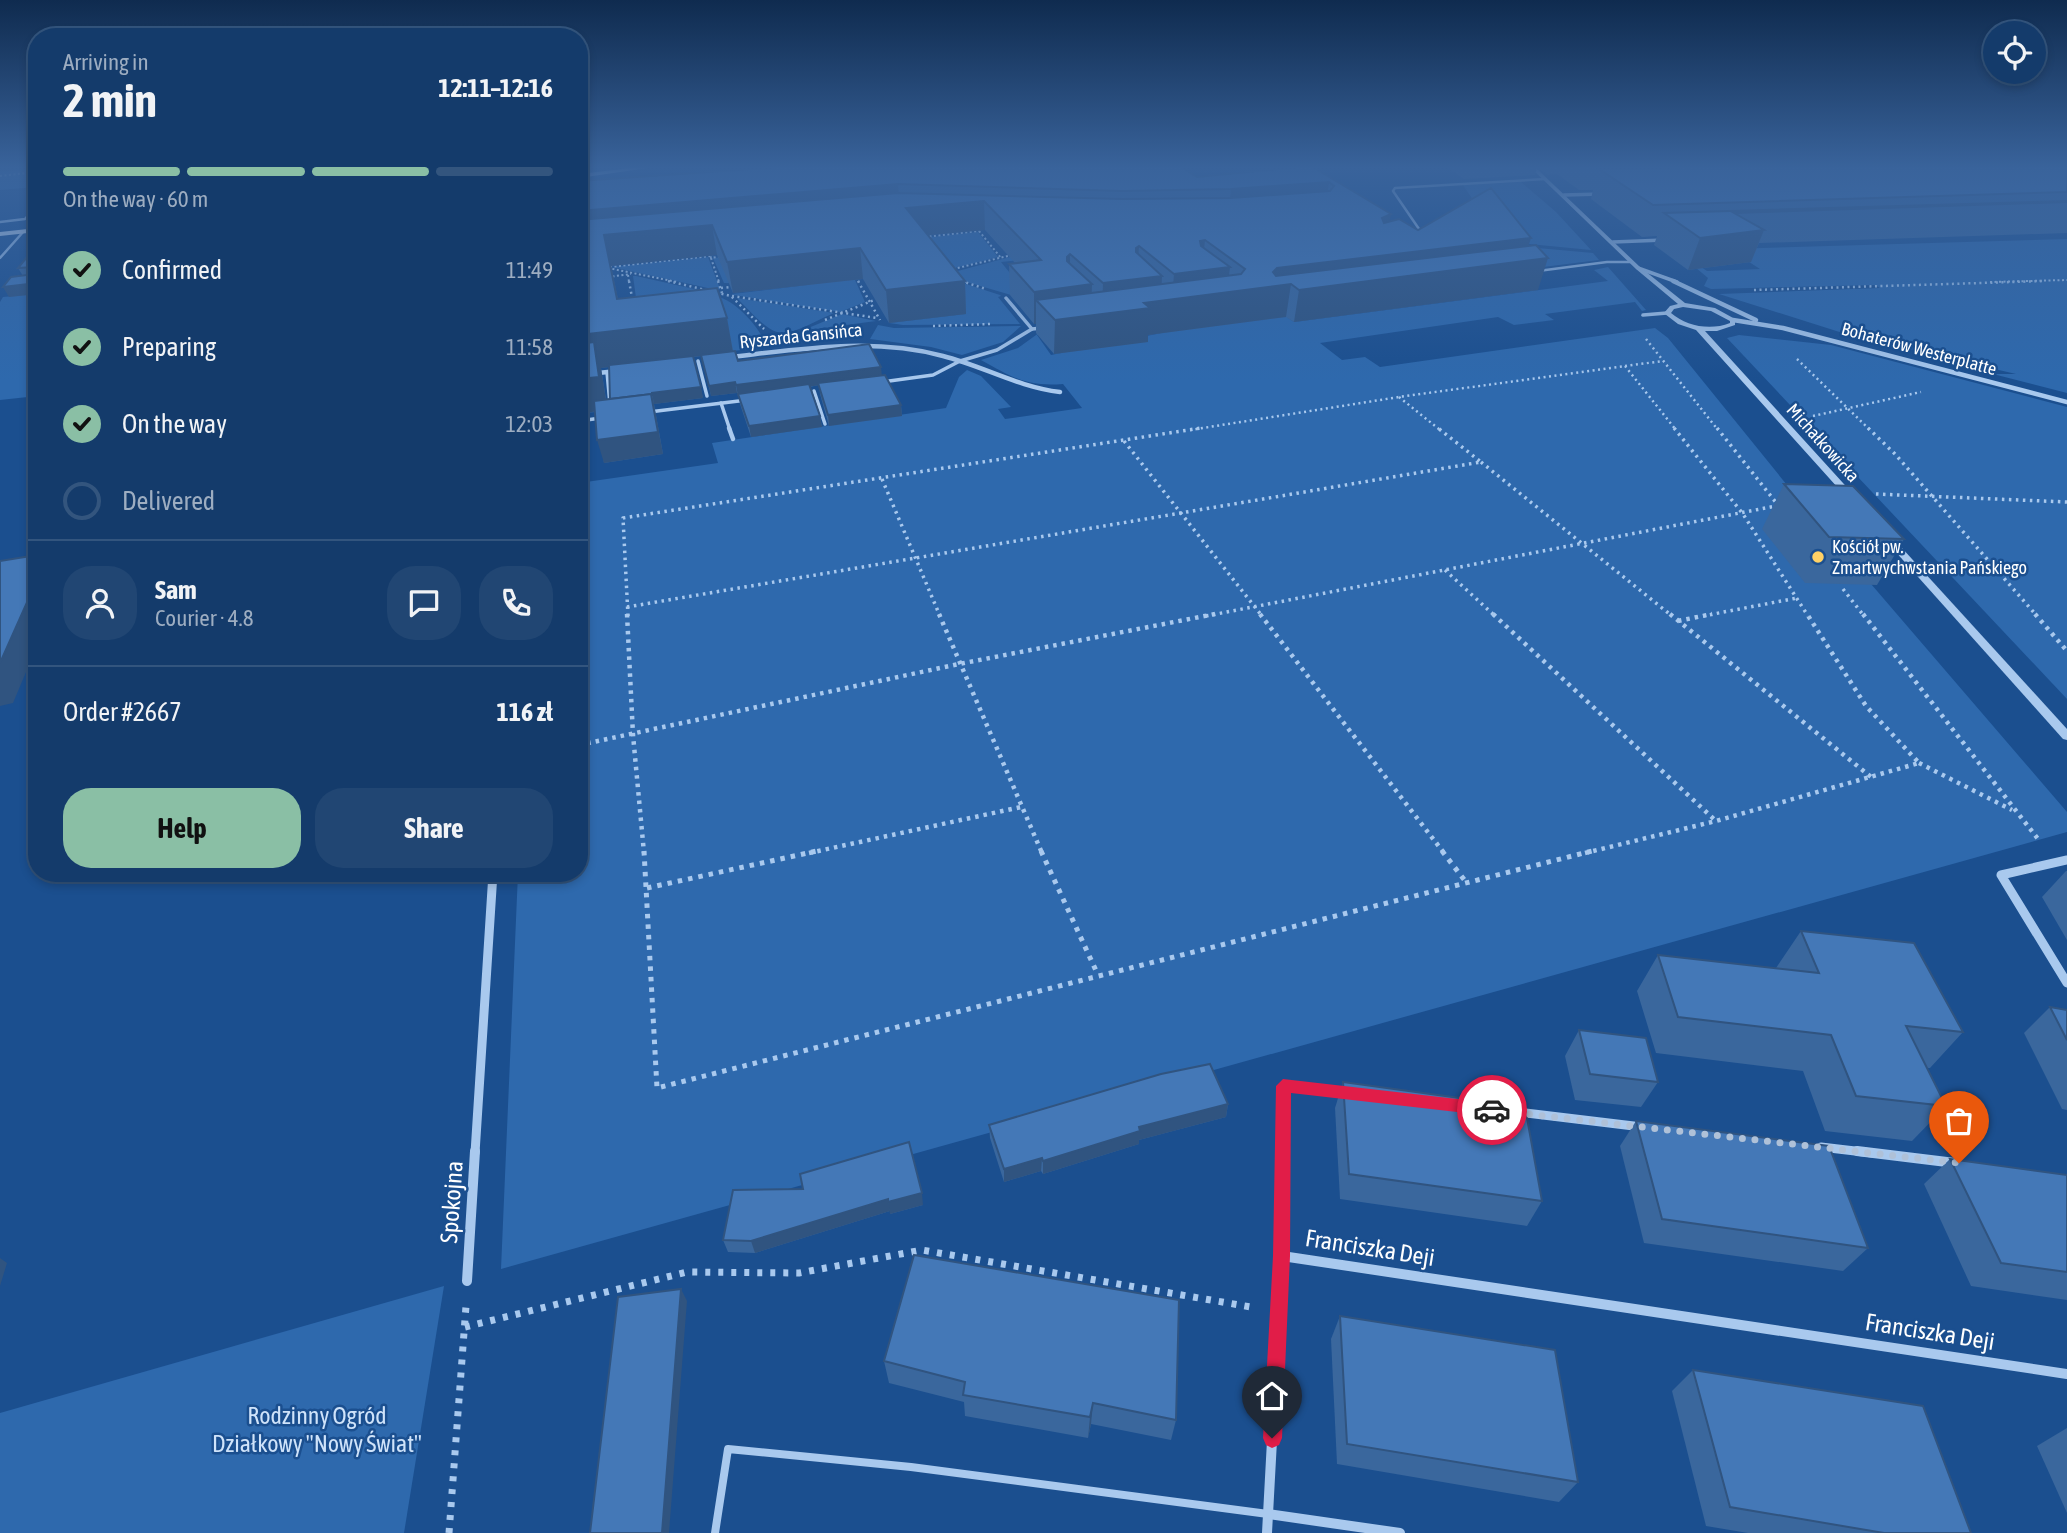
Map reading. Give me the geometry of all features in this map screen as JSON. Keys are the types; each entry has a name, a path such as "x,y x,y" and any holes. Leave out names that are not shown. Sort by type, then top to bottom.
{"street":[{"path":"1608,238 1635,265 1683,305"},
{"path":"1613,242 1675,240"},
{"name":"Bohaterów Westerplatte","path":"1635,265 1763,324"},
{"path":"1683,305 1713,309 1733,320 1728,327 1698,327 1676,321 1667,313 1672,307 1683,305"},
{"name":"Bohaterów Westerplatte","path":"1733,320 1763,324 2067,402"},
{"name":"Michałkowicka","path":"1698,327 1856,503"},
{"name":"Ryszarda Gansińca","path":"724,358 870,343 898,346 960,361 1028,388 1060,391"},
{"name":"Ryszarda Gansińca","path":"685,363 711,360"},
{"path":"588,374 620,370"},
{"path":"1884,534 2067,736"},
{"path":"2065,860 2001,875 2067,983"},
{"name":"Spokojna","path":"467,1281 492,882"},
{"name":"Franciszka Deji","path":"1352,1093 1283,1086 1282,1256 2067,1374"},
{"path":"1503,1111 1655,1128"},
{"path":"1806,1145 1971,1164"},
{"path":"1267,1533 1282,1256"},
{"path":"1268,1514 1400,1533"}],"lane":[{"path":"0,258 18,238"},
{"path":"1539,271 1607,262 1635,265"},
{"path":"1006,298 1030,327"},
{"path":"1643,315 1667,313"},
{"path":"876,383 933,375 960,361 997,350 1030,327 1044,327"},
{"path":"698,361 707,396"},
{"path":"607,372 610,409"},
{"path":"801,393 827,390"},
{"path":"814,391 825,424"},
{"path":"644,413 748,400"},
{"path":"721,403 733,439"},
{"path":"588,420 605,417"},
{"path":"715,1533 728,1449 911,1467 1268,1514"}],"path":[{"path":"985,238 1001,258"},
{"path":"988,241 995,241"},
{"path":"708,247 722,290"},
{"path":"938,274 1016,254"},
{"path":"606,268 724,256"},
{"path":"605,263 608,277"},
{"path":"606,268 722,290 771,335"},
{"path":"852,269 868,302 884,324"},
{"path":"598,278 637,274"},
{"path":"951,278 1006,298"},
{"path":"1744,290 2067,279"},
{"path":"710,298 730,287"},
{"path":"731,296 842,313 885,316"},
{"path":"818,323 880,298"},
{"path":"931,326 1030,327"},
{"path":"1640,330 1784,513"},
{"path":"1790,353 1809,368 1895,454 2067,651"},
{"path":"1663,361 1399,397 623,518 633,735 647,888 657,1087 1716,821 1919,763"},
{"path":"1624,365 1743,514 1866,706 1919,763 2015,812"},
{"path":"1812,416 1929,390"},
{"path":"1399,397 1871,777"},
{"path":"1124,440 1466,882"},
{"path":"627,607 1184,515 1481,462"},
{"path":"882,479 1021,807 1098,975"},
{"path":"1869,494 2067,502"},
{"path":"588,743 959,664 1253,605 1743,514 1779,505"},
{"path":"1444,569 1716,821"},
{"path":"1843,589 2015,812 2039,840 2065,860"},
{"path":"1677,621 1797,598"},
{"path":"647,888 1021,807"},
{"path":"464,1327 687,1272 799,1273 922,1250 1279,1312"},
{"path":"450,1533 467,1281"}],"green space":[{"path":"921,238 982,238 998,257 938,272"},
{"path":"1491,238 1580,238 1591,250 1488,240"},
{"path":"2067,239 2067,393 1993,374 2016,374 1849,335 1719,294 1880,288 1875,285 1711,289 1704,286 1708,278 1689,262 1694,262 1707,271 1760,269 1729,249"},
{"path":"1193,241 1001,262 1026,293 1011,295 943,275 1010,257"},
{"path":"1495,244 1593,253 1599,260 1543,267"},
{"path":"840,247 865,302 840,312 734,295 732,294 807,285 724,283 713,258"},
{"path":"708,257 720,289 717,290 612,267"},
{"path":"1608,267 1646,310 1642,311 1635,302 1545,314 1554,320 1514,325 1498,317 1320,343 1342,360 1365,357 1380,367 1655,328 1668,338 1804,506 2067,812 2067,832 501,1269 518,882 588,882 588,482 718,463 712,443 946,408 959,377 967,370 981,376 1011,407 998,409 1005,419 1082,408 1063,384 1029,382 981,360 1018,348 1043,330 1088,329 1037,335 1051,355 1277,310 1294,322 1608,281 1594,270"},
{"path":"938,275 1000,295 998,297 1020,324 889,323 965,314"},
{"path":"633,276 636,276 712,293 640,327"},
{"path":"28,295 28,397 0,400 0,302 3,297"},
{"path":"716,296 732,303 747,316 767,347 649,361"},
{"path":"737,298 834,313 801,328 781,333 763,324"},
{"path":"842,314 876,321 801,331"},
{"path":"878,325 894,328 1021,326 1003,342 962,355 931,347 870,339"},
{"path":"1739,335 1831,345 2067,407 2067,699 1727,338"},
{"name":"Rodzinny Ogród Działkowy \"Nowy Świat\"","path":"444,1286 404,1533 0,1533 0,1413"}],"building":[{"path":"588,238 605,238 617,299 717,288 727,318 588,334"},
{"path":"717,238 930,238 965,281 886,290 860,248 727,262"},
{"path":"1019,238 1531,238 1277,268 1273,272 1276,276 1536,245 1548,258 1299,290 1291,284 1144,303 1150,308 1055,320 1036,300 1241,274 1245,269 1205,240 1200,241 1201,246 1230,267 1174,274 1139,246 1136,252 1162,276 1103,283 1070,254 1067,261 1092,284 1034,292 1009,264 1041,260"},
{"path":"28,256 28,267 18,268"},
{"path":"28,275 28,284 3,287 11,277"},
{"path":"594,342 599,377 589,378 588,375 588,343"},
{"path":"869,344 881,367 736,385 735,382 709,386 701,355 735,351 738,361"},
{"path":"693,356 701,387 652,393 652,396 610,399 609,365"},
{"path":"885,375 901,405 828,415 818,383"},
{"path":"809,384 820,416 749,426 738,394"},
{"path":"651,394 658,432 597,440 594,401"},
{"path":"1784,484 1853,486 1904,539 1829,537"},
{"path":"28,556 28,600 0,663 0,561"},
{"path":"1801,931 1914,943 1963,1032 1906,1026 1946,1106 1856,1096 1831,1035 1678,1017 1658,955 1819,973"},
{"path":"2050,1007 2067,1010 2067,1040"},
{"path":"1579,1030 1646,1038 1658,1082 1590,1074"},
{"path":"1210,1064 1228,1104 1139,1127 1140,1131 1043,1161 1042,1158 1004,1169 989,1125 1161,1074"},
{"path":"1343,1082 1525,1107 1542,1201 1349,1174"},
{"path":"1636,1121 1829,1146 1868,1248 1662,1219"},
{"path":"909,1142 922,1193 888,1202 888,1199 751,1241 723,1240 733,1190 803,1189 800,1174"},
{"path":"1950,1159 2067,1175 2067,1272 2001,1263"},
{"path":"914,1255 1179,1300 1176,1420 1093,1403 1090,1417 963,1395 965,1382 884,1361"},
{"path":"681,1289 662,1533 590,1533 618,1297"},
{"path":"1340,1316 1555,1350 1578,1482 1347,1444"},
{"path":"1693,1370 1923,1406 1971,1533 1884,1533 1730,1507"}],"way so far":[{"path":"1492,1110 1959,1163"}],"place":[{"name":"Kościół pw. Zmartwychwstania Pańskiego","path":"1818,557"}],"route":[{"path":"1272,1438 1282,1256 1283,1086 1492,1110"}]}
